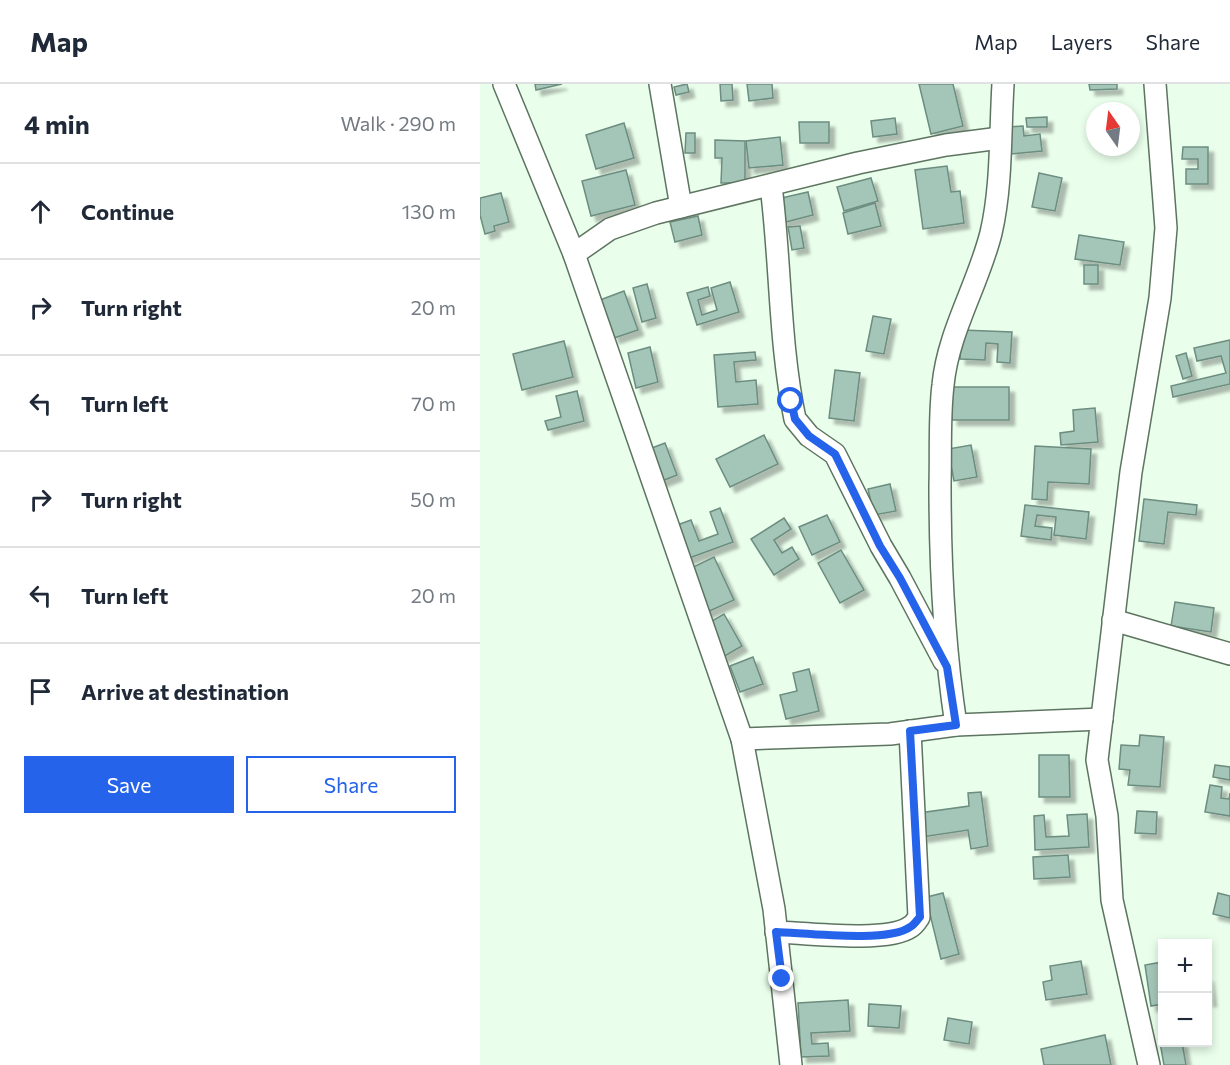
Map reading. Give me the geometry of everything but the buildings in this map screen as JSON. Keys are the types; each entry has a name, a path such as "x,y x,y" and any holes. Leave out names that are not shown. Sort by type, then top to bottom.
{"street":[{"path":"504,84 574,254 742,739 776,932 791,1065"},
{"path":"660,84 681,207"},
{"path":"956,725 947,667 940,536 943,383 954,334 978,276 991,232 1003,84"},
{"path":"1149,1065 1112,900 1107,816 1097,760 1131,472 1160,298 1166,228 1155,84"},
{"path":"574,254 610,229 681,207 880,159 946,145 1000,138"},
{"path":"771,186 777,232 777,269 795,419 809,436 835,454 880,546 900,578 947,667"},
{"path":"1113,621 1230,654"},
{"path":"742,739 910,731 956,725 1102,719"},
{"path":"776,932 864,936 894,933 910,928 920,917 910,731"}],"route":[{"path":"782,979 776,932 864,936 894,933 910,928 920,917 910,731 956,725 947,667 900,578 880,546 835,454 809,436 795,419 791,401"}]}
